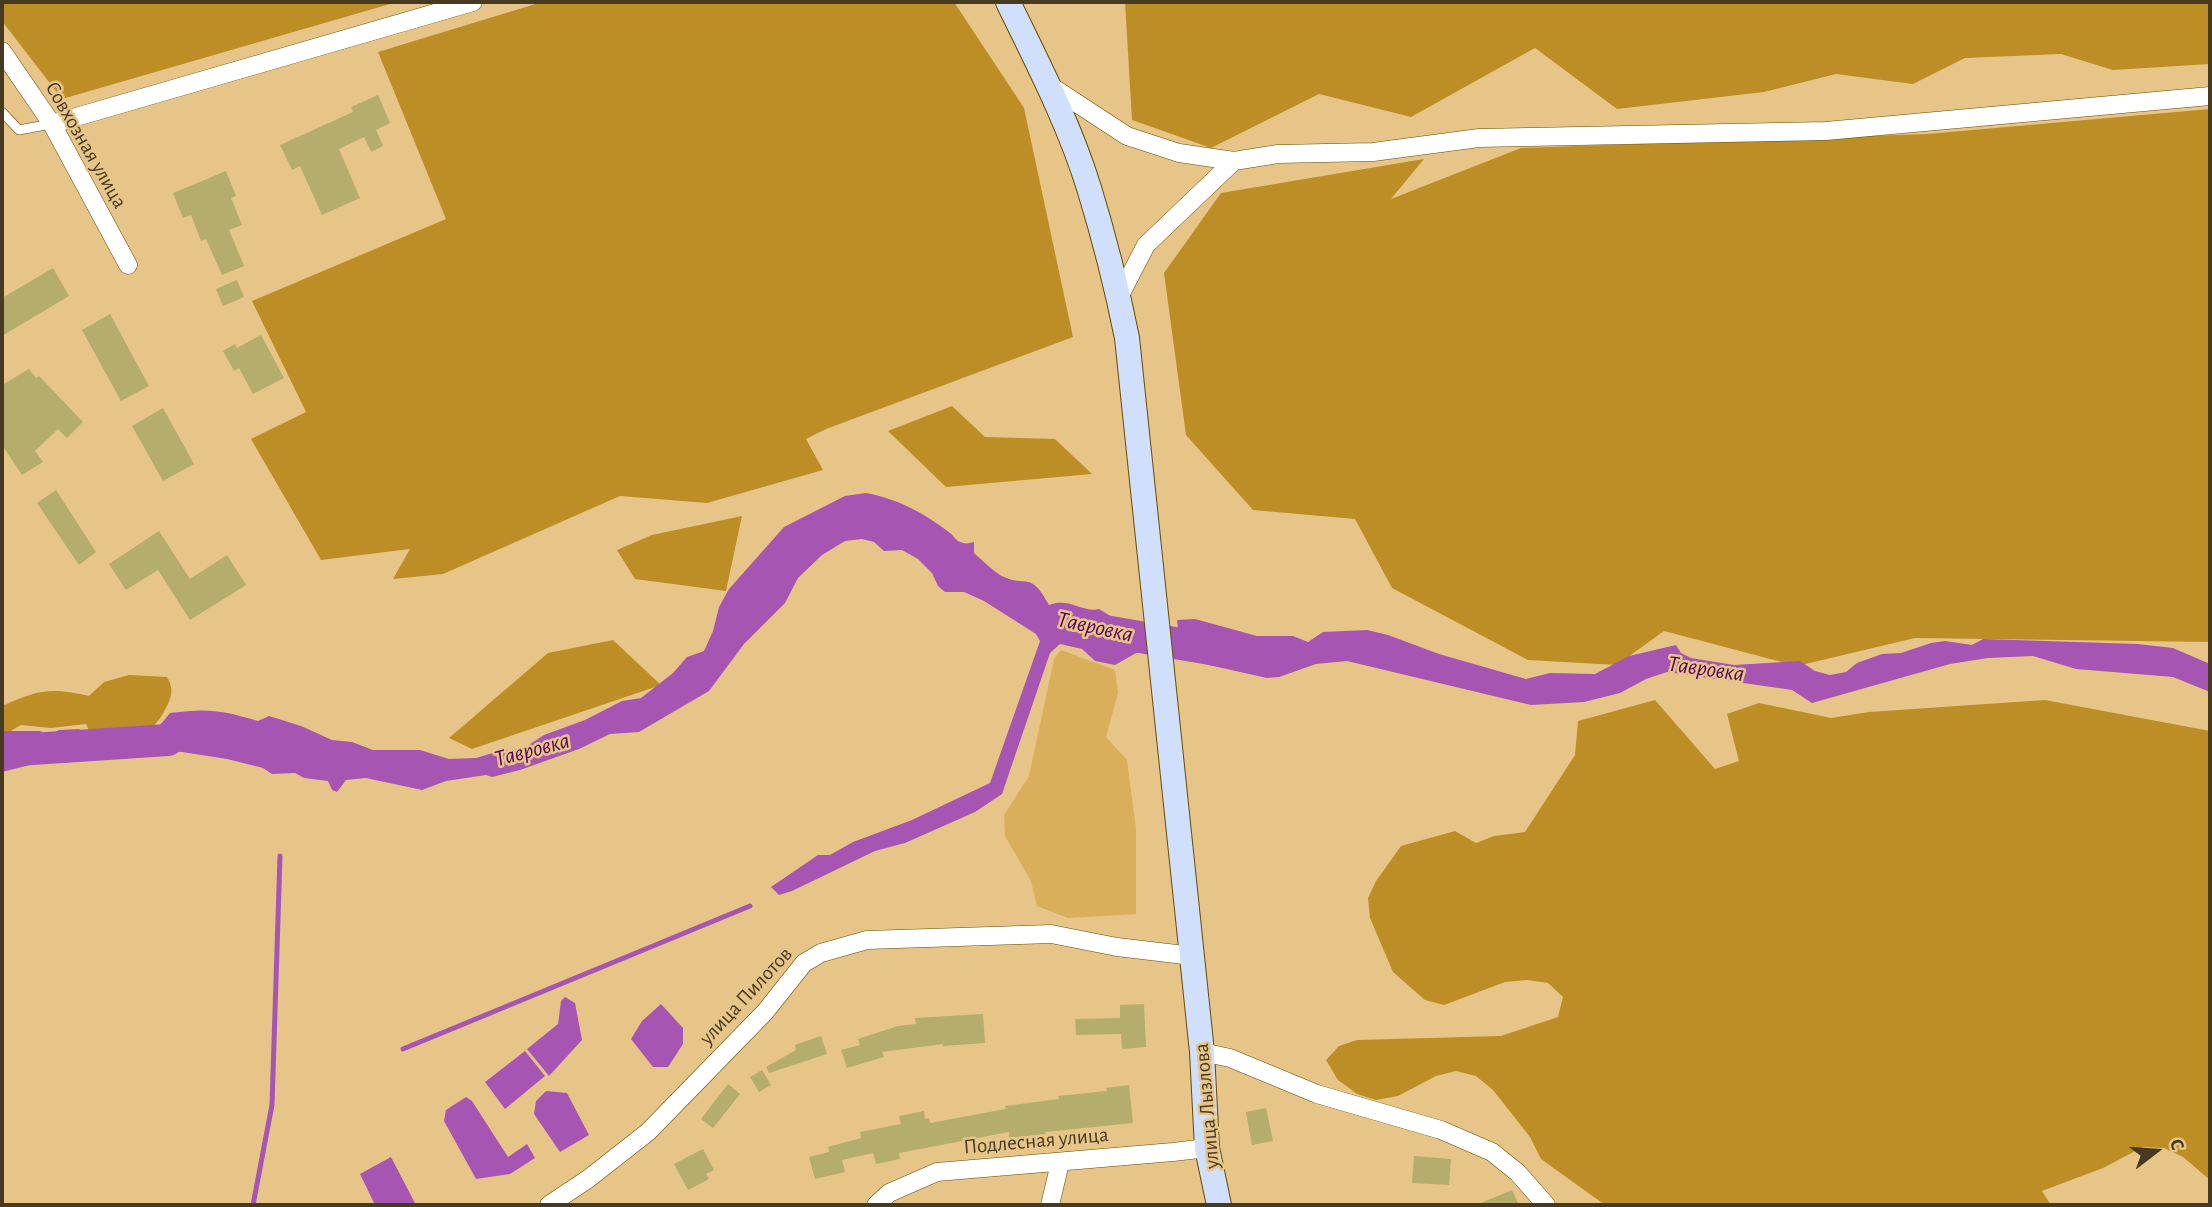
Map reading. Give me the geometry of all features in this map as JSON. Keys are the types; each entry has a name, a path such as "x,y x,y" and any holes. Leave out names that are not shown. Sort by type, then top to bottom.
{"street":[{"path":"52,124 473,2"},
{"name":"улица Лызлова","path":"1007,2 1049,85 1089,186 1119,297 1127,338 1145,527 1193,956 1207,1148 1219,1205"},
{"name":"Совхозная улица","path":"2,51 52,124 128,265"},
{"path":"1049,85 1127,136 1178,153 1234,161 1278,154 1373,152 1479,138 1826,131 2210,96"},
{"path":"1119,297 1146,245 1234,161"},
{"name":"улица Пилотов","path":"549,1205 589,1179 648,1132 765,1012 804,963 821,953 867,940 1051,934 1117,947 1193,956"},
{"path":"1202,1052 1230,1058 1317,1094 1441,1130 1492,1152 1518,1173 1546,1205"},
{"name":"Подлесная улица","path":"876,1205 889,1194 937,1172 1207,1148"},
{"path":"1050,1205 1060,1163"}],"lane":[{"path":"2,112 19,130 52,124"}],"shaded area":[{"path":"2,2 397,2 62,99 2,21"},
{"path":"542,2 954,2 1024,108 1073,337 826,429 806,439 823,470 707,503 620,496 443,574 393,579 410,549 321,560 251,439 306,412 252,301 446,219 378,52"},
{"path":"1125,2 2210,2 2210,64 2113,70 2061,54 1965,58 1913,84 1836,74 1764,92 1617,109 1535,48 1411,117 1319,94 1211,148 1132,120"},
{"path":"2210,109 2210,642 1915,638 1797,666 1664,631 1617,665 1528,660 1392,588 1355,519 1253,510 1186,435 1164,273 1221,193 1424,159 1391,199 1521,148 1927,134"},
{"path":"952,406 985,437 1055,439 1092,474 946,487 888,431"},
{"path":"742,516 726,591 635,579 617,550 652,535"},
{"path":"613,640 661,685 472,749 449,738 548,653"},
{"path":"1061,650 1115,670 1118,693 1106,737 1127,760 1136,829 1136,914 1068,918 1037,906 1031,881 1005,836 1004,815 1029,776 1054,659"},
{"path":"129,675 167,677 171,685 171,696 166,708 152,727 144,732 125,736 91,735 86,724 51,728 21,725 2,736 2,706 25,696 44,692 89,696 104,682"},
{"path":"1655,700 1715,769 1739,761 1727,714 1759,703 1831,718 1869,712 2045,700 2210,731 2210,1180 2183,1157 2164,1148 2143,1147 2103,1168 2042,1191 2051,1205 1605,1205 1541,1159 1530,1137 1493,1090 1476,1076 1456,1071 1436,1076 1398,1096 1376,1100 1357,1094 1338,1080 1326,1060 1339,1046 1357,1040 1501,1036 1558,1017 1563,997 1548,983 1527,980 1505,982 1444,1005 1425,1000 1393,972 1370,918 1368,898 1376,881 1401,846 1455,831 1476,843 1494,836 1525,832 1575,755 1578,721"}],"water":[{"path":"866,493 921,513 960,542 974,542 974,553 990,567 1009,579 1032,583 1049,605 1063,603 1099,609 1112,617 1135,621 1138,652 1115,665 1095,661 1082,649 1060,644 1050,653 1002,794 975,812 905,843 875,851 792,891 779,895 771,887 818,855 830,855 853,842 912,820 990,783 1040,641 1036,634 984,601 964,592 945,592 918,559 902,550 884,551 874,542 862,539 845,541 822,555 798,578 785,603 744,644 709,691 639,732 610,734 579,749 520,770 492,777 486,775 446,781 422,790 366,778 346,780 337,792 332,790 328,781 304,778 295,773 272,774 263,768 227,759 182,752 127,752 124,736 140,736 151,732 170,713 205,710 258,721 269,716 332,740 352,742 373,750 420,750 449,759 476,758 524,748 544,735 585,720 622,701 641,698 673,673 687,657 704,651 719,607 729,589 784,527 845,496"},
{"path":"1195,619 1257,636 1293,636 1308,642 1323,632 1367,630 1526,679 1550,673 1595,674 1629,656 1676,645 1681,653 1691,658 1734,665 1800,661 1815,671 1830,675 1846,672 1857,663 1882,654 1901,653 1945,641 1972,645 1983,639 2138,644 2173,648 2210,664 2210,692 2173,677 2076,669 2033,656 1988,658 1950,664 1812,703 1792,690 1667,672 1646,679 1620,693 1584,702 1531,705 1347,661 1316,664 1279,677 1267,678 1182,659 1177,620"},
{"path":"79,729 92,736 118,734 119,752 86,753 67,763 42,762 2,772 2,731 40,731 50,736 59,730"},
{"path":"565,997 575,1003 582,1040 549,1076 527,1049 558,1024 561,1001"},
{"path":"661,1004 683,1028 683,1044 668,1067 653,1067 631,1039 642,1021"},
{"path":"525,1051 545,1076 505,1109 485,1082"},
{"path":"546,1091 567,1093 589,1135 560,1152 534,1114 536,1101"},
{"path":"466,1097 472,1101 508,1157 527,1144 535,1158 510,1174 476,1179 444,1121 446,1110"},
{"path":"391,1157 416,1205 375,1205 360,1174"}],"building":[{"path":"378,95 390,123 376,130 383,146 371,152 364,137 339,149 360,198 322,215 300,166 292,170 280,145 353,112 351,107"},
{"path":"226,171 236,196 231,198 242,225 229,230 244,266 222,275 206,239 201,241 191,215 183,218 173,193"},
{"path":"53,268 69,296 2,336 2,298"},
{"path":"237,280 244,297 223,306 216,289"},
{"path":"110,314 149,386 121,401 82,330"},
{"path":"261,335 284,378 253,394 239,368 234,371 223,351 235,344 237,348"},
{"path":"29,369 83,422 67,438 58,429 35,451 43,462 22,475 2,445 2,385"},
{"path":"163,408 194,464 163,481 132,426"},
{"path":"56,490 96,552 79,565 37,503"},
{"path":"159,531 190,579 227,555 246,585 190,620 158,570 126,590 109,564"},
{"path":"1144,1004 1146,1047 1122,1049 1121,1034 1076,1035 1075,1019 1120,1018 1120,1005"},
{"path":"983,1014 985,1043 943,1044 882,1052 884,1057 847,1068 841,1050 860,1045 858,1039 898,1026 916,1024 915,1018"},
{"path":"821,1036 827,1054 769,1073 766,1067 796,1050 795,1045"},
{"path":"762,1070 771,1085 759,1092 750,1077"},
{"path":"728,1084 740,1094 713,1128 701,1119"},
{"path":"1129,1085 1133,1123 1009,1138 1009,1132 899,1153 900,1159 876,1164 873,1153 842,1160 845,1172 815,1179 809,1157 829,1152 828,1147 861,1138 860,1132 901,1124 899,1116 924,1111 925,1119 929,1118 930,1123 1006,1109 1005,1106 1059,1099 1058,1096 1107,1091 1106,1088"},
{"path":"1266,1108 1273,1141 1252,1145 1246,1112"},
{"path":"703,1149 714,1170 706,1174 709,1179 688,1190 674,1164"},
{"path":"1414,1156 1451,1159 1449,1185 1412,1183"},
{"path":"1512,1190 1519,1205 1476,1205"}],"waterway":[{"name":"Тавровка","path":"1093,629 1222,651"},
{"name":"Тавровка","path":"2,751 168,740"},
{"path":"253,1205 272,1105 280,856"},
{"path":"403,1049 750,906"}]}
